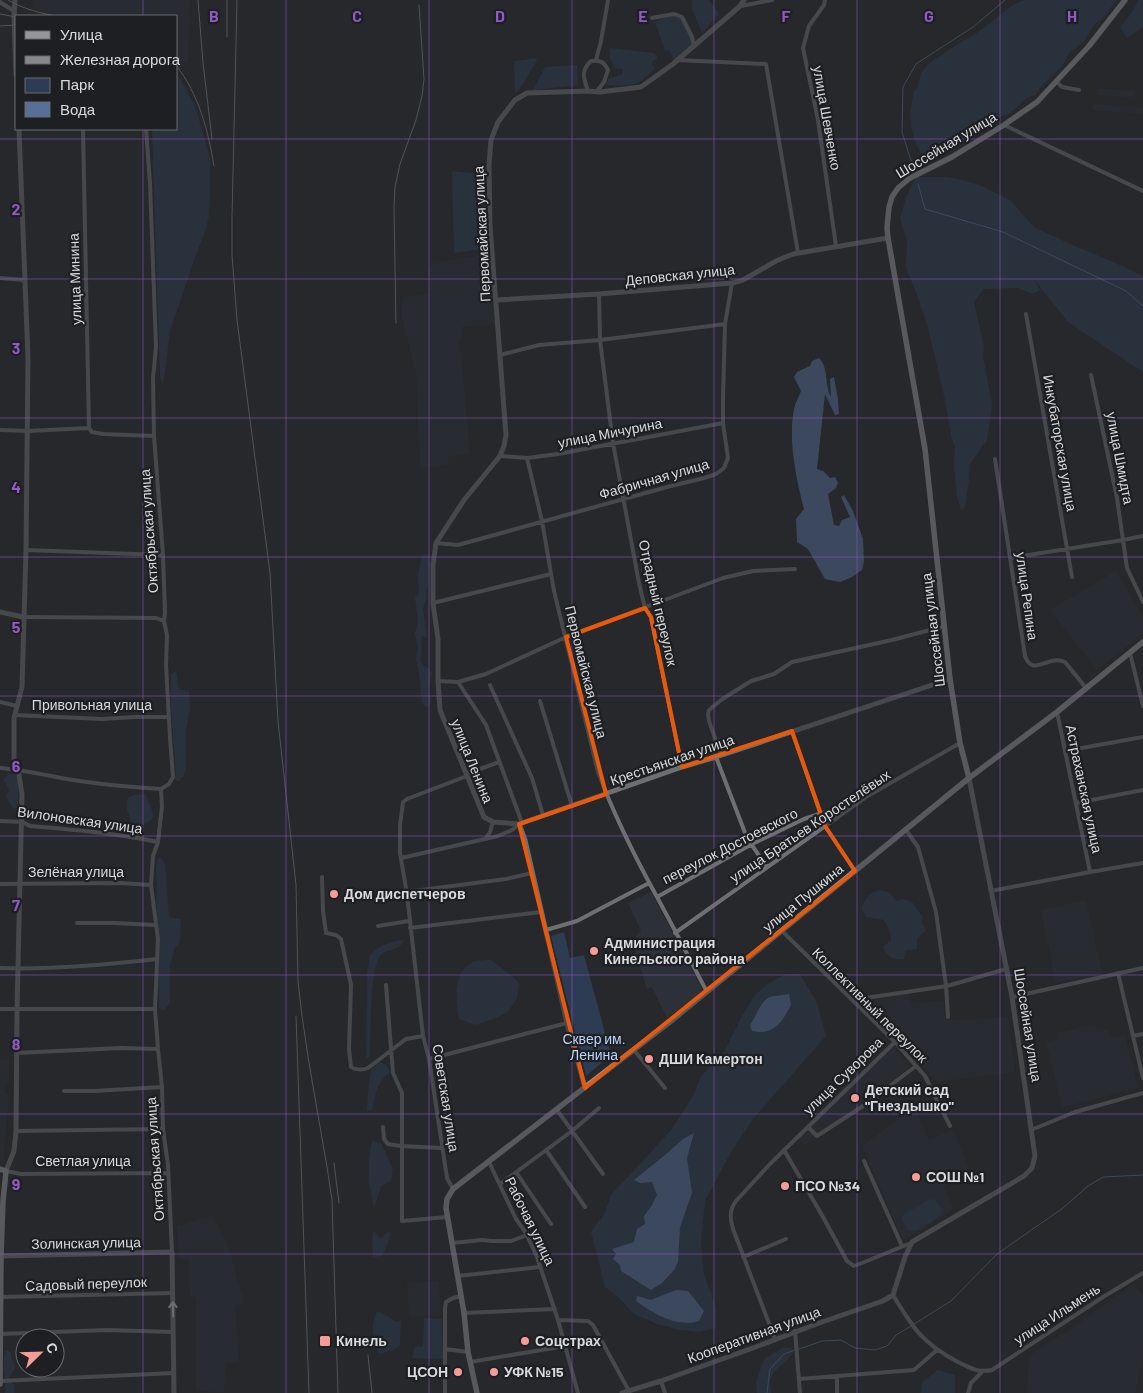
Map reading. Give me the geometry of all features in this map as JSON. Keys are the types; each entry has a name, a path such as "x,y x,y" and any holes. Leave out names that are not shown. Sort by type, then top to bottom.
{"main road":[{"name":"Шоссейная улица","path":"969,778 960,743 950,678 925,449 888,238 889,207 892,196 910,178 952,157 1037,102 1089,46 1125,0"},
{"name":"улица Пушкина","path":"453,1189 634,1050 969,778 1056,712 1143,642"},
{"path":"0,1383 0,1256 3,1170"},
{"path":"453,1189 447,1199 447,1217 476,1393"}],"street":[{"path":"14,0 15,43"},
{"path":"596,60 608,0"},
{"path":"741,6 744,0"},
{"path":"741,6 772,0"},
{"name":"улица Шевченко","path":"825,0 824,5 809,26 803,48 818,120 836,246"},
{"path":"0,2 14,11"},
{"name":"Первомайская улица","path":"500,456 506,434 490,226 489,166 491,140 498,122 515,100 527,93 614,91 641,88 741,6"},
{"path":"652,18 674,14 682,17 692,36 694,46"},
{"path":"588,91 584,75 585,68 589,63 596,60 605,63 608,70 604,82 597,91"},
{"path":"677,60 766,64 798,253"},
{"path":"1056,81 1062,87 1079,90"},
{"path":"1004,125 1143,191"},
{"path":"3,1170 14,1151 16,1131 22,794 18,770 14,762 15,715 22,687 28,431 28,358 18,130"},
{"name":"улица Минина","path":"83,130 89,428"},
{"name":"Октябрьская улица","path":"146,130 150,183 155,337 153,378 154,436 163,556 164,622 173,777 169,784 161,790 162,806 158,842 153,856 151,885 158,939 156,1008 163,1129 168,1165 172,1252 174,1393"},
{"name":"Деповская улица","path":"497,300 732,283 743,280 776,261 798,253 888,238"},
{"path":"0,278 25,280"},
{"name":"Фабричная улица","path":"436,543 458,545 542,520 710,476 724,468 728,458 723,398 725,324 732,283"},
{"name":"Отрадный переулок","path":"598,294 600,340 614,443 639,583 645,608 651,616 682,767"},
{"name":"Инкубаторская улица","path":"1026,314 1072,577"},
{"path":"500,356 539,344 600,340 725,324"},
{"name":"улица Шмидта","path":"1091,375 1117,498 1127,568 1143,602"},
{"name":"улица Мичурина","path":"500,456 527,458 558,454 724,423"},
{"path":"0,430 28,431 89,428 92,432 103,434 154,436"},
{"name":"улица Ленина","path":"500,456 464,500 436,543 433,565 433,603 438,639 440,710 482,814 488,820 494,822 520,823"},
{"name":"Первомайская улица","path":"527,458 542,520 551,574 598,772 606,794 649,883 707,992"},
{"name":"улица Репина","path":"995,460 1027,662 1032,666 1048,661 1060,660 1065,662 1086,688"},
{"path":"1010,558 1143,536"},
{"path":"26,550 163,556"},
{"path":"438,681 458,682 486,674 566,636 723,578 753,572 795,569"},
{"path":"433,603 551,574"},
{"path":"0,612 23,617 156,618 164,622"},
{"path":"767,867 747,838 718,756 709,721 709,710 751,681 774,674 792,662 892,640 944,626"},
{"path":"1130,653 1143,706"},
{"name":"Крестьянская улица","path":"401,858 506,833 520,823 950,678"},
{"path":"458,682 486,725 520,823 567,1023 586,1088"},
{"path":"490,684 532,778 543,815"},
{"path":"540,701 572,806"},
{"path":"0,702 17,706"},
{"name":"Астраханская улица","path":"1056,712 1090,872"},
{"name":"Привольная улица","path":"15,715 102,719 169,717"},
{"path":"792,731 825,826 855,871"},
{"path":"1065,751 1143,737"},
{"name":"улица Братьев Коростелёвых","path":"676,933 866,797 960,743"},
{"path":"467,775 499,762"},
{"path":"0,768 116,786 161,790"},
{"name":"Советская улица","path":"453,1189 446,1178 424,1036 401,858 400,825 403,802 406,798 467,775"},
{"name":"Шоссейная улица","path":"912,1242 1029,1172 1034,1164 1035,1156 1012,997 969,778"},
{"path":"1076,802 1143,790"},
{"name":"переулок Достоевского","path":"657,897 752,844 804,819 834,809 842,814"},
{"name":"Вилоновская улица","path":"0,820 22,822 30,826 88,831 158,842"},
{"path":"485,839 494,822"},
{"path":"906,830 918,847 936,912 946,986 948,1017"},
{"path":"991,891 1143,863"},
{"path":"406,892 506,879 532,873"},
{"path":"322,877 326,933 338,936 341,939 351,985 349,1049 351,1067 353,1069 368,1068 406,1039 424,1036"},
{"name":"Зелёная улица","path":"0,884 120,883 151,885"},
{"path":"546,930 577,921 649,883"},
{"path":"410,928 542,912"},
{"path":"378,926 409,921"},
{"path":"77,923 155,925"},
{"name":"Коллективный переулок","path":"782,931 895,1042 925,1076 950,1126"},
{"path":"0,968 18,969 110,964 157,959"},
{"path":"1012,997 1143,968"},
{"path":"852,1000 946,986 1006,969"},
{"path":"1118,973 1143,1078"},
{"path":"386,985 393,1073 402,1093 402,1221 447,1217"},
{"path":"0,1009 156,1008"},
{"path":"429,1059 567,1023"},
{"path":"1133,1036 1143,1034"},
{"name":"улица Суворова","path":"775,1339 732,1224 732,1208 736,1201 784,1150 895,1042"},
{"path":"16,1053 121,1048 158,1049"},
{"path":"634,1050 665,1088"},
{"name":"улица Суворова","path":"808,1127 817,1136 863,1106 916,1066"},
{"path":"64,1092 162,1087"},
{"path":"1031,1130 1075,1112 1143,1093"},
{"path":"500,1184 572,1132 598,1108"},
{"path":"557,1110 603,1174"},
{"path":"383,1127 384,1138 388,1144 441,1148"},
{"path":"16,1131 163,1129"},
{"path":"546,1150 585,1207"},
{"path":"784,1150 847,1261 854,1266 862,1264 912,1242"},
{"path":"864,1160 902,1246"},
{"name":"Рабочая улица","path":"489,1162 516,1219 527,1235 540,1267 558,1320 578,1393"},
{"name":"Светлая улица","path":"3,1170 21,1174 167,1172"},
{"path":"516,1172 551,1224"},
{"path":"452,1243 482,1240 492,1242 511,1241 527,1235"},
{"path":"744,1257 786,1239"},
{"path":"912,1242 893,1295 908,1320 926,1341 937,1350 974,1370 982,1372"},
{"name":"Золинская улица","path":"0,1256 172,1252"},
{"path":"458,1276 540,1267"},
{"name":"улица Ильмень","path":"982,1372 992,1370 1102,1297 1143,1273"},
{"name":"Садовый переулок","path":"0,1297 173,1293"},
{"name":"Кооперативная улица","path":"622,1393 661,1381 795,1331 883,1301 893,1295"},
{"path":"445,1393 446,1302 460,1296"},
{"path":"464,1314 554,1309"},
{"path":"558,1320 588,1321 594,1325 629,1391"},
{"path":"0,1334 107,1330 173,1332"},
{"path":"795,1331 800,1393"},
{"path":"470,1362 565,1346"},
{"path":"445,1349 468,1352"},
{"path":"799,1379 914,1370 937,1350"},
{"path":"968,1393 971,1383 982,1372"},
{"path":"0,1383 174,1373"},
{"path":"837,1376 837,1393"},
{"path":"661,1381 665,1393"}],"highlighted area":[{"path":"645,608 651,617 682,767 792,731 825,826 855,871 585,1088 519,824 606,794 566,637"}],"shaded area":[{"path":"34,0 190,0 188,62 178,61 178,15 28,15 28,13 36,13"},
{"path":"1097,88 1135,91 1134,98 1096,95"},
{"path":"1093,104 1143,108 1143,114 1093,110"},
{"path":"482,255 490,261 494,321 491,324 461,327 463,340 459,341 470,454 448,457 449,465 420,468 416,373 401,314 403,297 430,293 427,270 432,264"},
{"path":"1116,571 1143,617 1143,634 1097,670 1050,610"},
{"path":"651,892 703,991 667,1018 652,987 647,989 632,941 641,931 628,903"},
{"path":"1086,900 1102,973 1056,983 1041,910"},
{"path":"909,993 911,1003 944,1001 945,1021 1008,1017 1015,1072 937,1082 900,1040 897,1042 880,1022 873,1001"},
{"path":"1095,1024 1097,1032 1108,1029 1110,1039 1125,1035 1138,1088 1062,1107 1046,1042 1059,1039 1058,1033"},
{"name":"Детский сад \"Гнездышко\"","path":"893,1047 911,1066 805,1146 799,1138"},
{"path":"0,1060 9,1060 9,1084 6,1084 5,1094 10,1095 3,1164 0,1164"},
{"name":"СОШ №1","path":"914,1107 929,1140 953,1130 969,1168 944,1186 953,1207 950,1212 903,1240 862,1146"},
{"path":"213,1216 228,1246 244,1303 235,1306 239,1362 226,1363 224,1392 196,1391 196,1297 190,1297 189,1259 179,1259 177,1226"},
{"path":"439,1281 441,1315 409,1317 407,1283"},
{"path":"1133,1284 1143,1295 1143,1357 1135,1393 1027,1393 1029,1356 1075,1326"}],"green space":[{"path":"692,0 709,0 719,14 702,33 692,9"},
{"path":"1024,0 1117,0 1102,19 1095,24 1084,41 1069,53 1063,65 1035,95 1027,98 1009,114 997,118 973,137 947,152 926,158 920,152 915,141 911,127 910,112 914,91 918,87 921,73 928,64 974,35 1013,5"},
{"path":"1139,0 1143,0 1143,27 1127,38 1120,27"},
{"path":"678,15 683,19 694,43 673,60 668,50 665,51 655,22"},
{"path":"610,48 654,53 658,58 652,62 654,69 638,83 606,85 608,79 623,74 623,69 615,68 610,58"},
{"path":"537,58 520,89 515,93 514,61"},
{"path":"577,65 578,85 533,90 545,67"},
{"path":"178,75 195,106 210,159 209,216 170,331 163,386 160,376 152,130 178,130"},
{"path":"452,171 483,174 489,248 454,253"},
{"path":"916,177 946,177 982,186 1010,200 1034,227 1143,276 1143,372 1068,322 1033,278 1040,290 1033,294 1018,288 983,289 974,302 984,347 983,356 992,404 987,440 970,464 965,507 961,510 957,497 954,466 955,447 951,436 945,400 927,324 906,268 907,241 900,218 907,195"},
{"path":"429,554 430,563 426,591 427,597 423,609 427,637 422,636 421,663 432,672 429,688 431,701 430,706 426,707 422,703 416,659 418,648 415,634 418,620 415,597 419,591 418,575 422,555"},
{"path":"176,671 179,689 189,691 190,707 186,730 186,769 179,781 175,781 171,709 171,675"},
{"path":"14,773 18,783 18,807 13,809 6,796 9,790 4,780 7,775"},
{"path":"142,794 146,795 154,816 150,821 140,825 131,822 127,805 128,798"},
{"path":"158,858 162,859 165,865 169,917 181,919 180,942 175,948 170,965 170,1003 164,1010 159,1008 158,984 160,942 156,900 156,867"},
{"path":"880,890 890,893 896,901 903,899 912,902 923,917 922,923 926,930 917,939 917,949 905,950 904,959 891,957 886,953 883,946 891,941 888,927 884,920 866,917 861,908 868,896"},
{"name":"Сквер им. Ленина","path":"564,932 570,958 584,955 611,1055 586,1076 551,936"},
{"path":"405,940 398,947 382,954 376,964 372,989 370,1057 366,1058 367,974 370,955 386,944"},
{"path":"491,960 519,983 517,998 508,1012 496,1018 475,1025 459,1019 457,988 461,974 473,962"},
{"path":"786,974 800,974 817,1003 826,1036 752,1120 730,1154 705,1201 701,1242 703,1271 716,1308 716,1328 699,1332 680,1330 657,1324 634,1314 605,1287 591,1232 605,1213 611,1195 672,1129 694,1094 701,1076 724,1052 755,995 769,983"},
{"path":"379,1062 387,1065 390,1073 379,1085 372,1110 367,1110 371,1070"},
{"path":"372,1141 382,1144 393,1170 391,1181 381,1186 374,1209 369,1175"},
{"path":"930,1199 935,1200 941,1208 940,1216 915,1231 908,1230 902,1219 903,1215"},
{"path":"373,1231 379,1238 383,1237 387,1232 391,1233 382,1256 373,1257"},
{"path":"377,1311 397,1322 401,1320 400,1345 393,1350 379,1354 373,1332"},
{"path":"424,1318 442,1319 443,1359 412,1358 415,1347 423,1346"},
{"path":"784,1347 791,1348 793,1353 772,1376 770,1381 771,1393 757,1393 756,1382 764,1359"},
{"path":"6,1351 10,1351 15,1368 9,1378 14,1385 14,1393 5,1393 4,1356"},
{"path":"938,1370 955,1375 955,1393 921,1393 922,1382"}],"water":[{"path":"819,358 824,366 831,397 830,379 834,377 839,414 835,415 825,394 817,469 823,471 830,478 835,477 838,483 836,488 828,494 834,525 839,526 842,520 850,517 841,497 844,495 853,511 863,539 864,561 862,570 840,582 825,579 808,549 797,542 796,519 804,509 792,446 792,421 795,404 801,391 794,377 797,372 810,366 812,361"},
{"path":"789,994 791,1005 781,1022 766,1031 752,1031 750,1025 760,1007 768,998"},
{"path":"694,1133 687,1158 692,1193 680,1227 678,1262 674,1270 662,1283 651,1290 621,1271 620,1265 613,1259 616,1254 612,1249 634,1242 637,1229 645,1224 644,1216 657,1195 652,1182 640,1183 634,1180 683,1139"},
{"path":"676,1290 688,1291 704,1311 699,1321 682,1323 674,1321 650,1311 636,1301 637,1296 651,1300"}],"waterway":[{"path":"911,161 902,132 903,87 916,64 973,27 1005,0"},
{"path":"918,184 925,209 1003,232 1126,291 1143,306"},
{"path":"914,1324 951,1301 997,1254 1063,1208 1088,1186 1103,1177 1143,1175"},
{"path":"799,1349 822,1341 841,1340 855,1348 875,1350 887,1346 896,1335 911,1326"},
{"path":"767,1393 770,1369 784,1354 795,1350"}],"railway":[{"path":"8,0 20,6 52,15"},
{"path":"198,0 212,139"},
{"path":"227,0 227,37"},
{"path":"237,0 232,255 237,320 270,573 278,721 296,885 298,981 309,1063 332,1200 338,1393"},
{"path":"396,323 395,187 400,164 416,120 422,96 424,79 419,5"},
{"path":"0,14 15,17"},
{"path":"0,26 15,25"},
{"path":"178,68 197,101 209,139 214,166"},
{"path":"296,1016 309,1393"},
{"path":"334,1163 339,1203"},
{"path":"368,1355 372,1393"}],"place":[{"name":"Дом диспетчеров","path":"334,894"},
{"name":"Администрация Кинельского района","path":"594,951"},
{"name":"ДШИ Камертон","path":"649,1059"},
{"name":"Детский сад \"Гнездышко\"","path":"855,1098"},
{"name":"СОШ №1","path":"916,1177"},
{"name":"ПСО №34","path":"785,1186"},
{"name":"Кинель","path":"325,1341"},
{"name":"Соцстрах","path":"525,1341"},
{"name":"ЦСОН","path":"458,1372"},
{"name":"УФК №15","path":"494,1372"}]}
